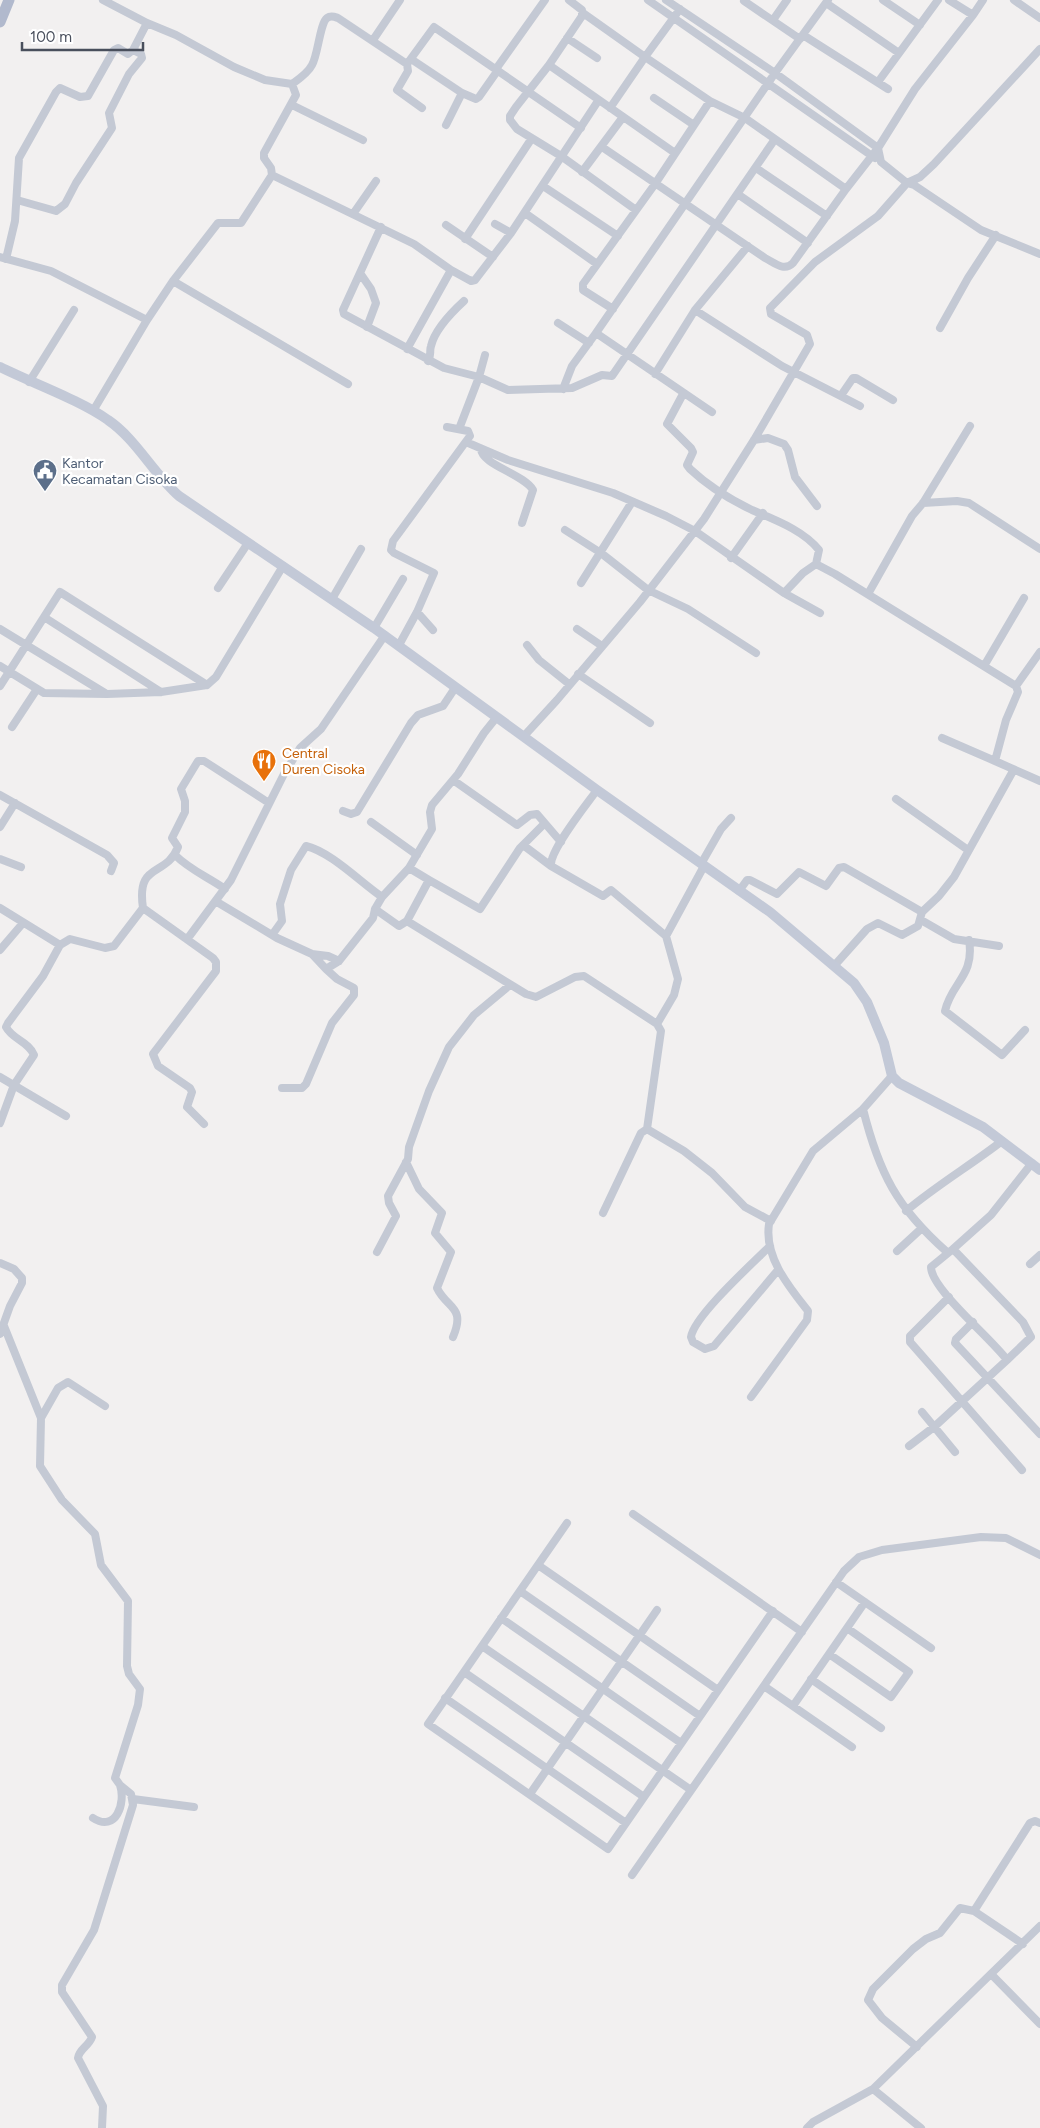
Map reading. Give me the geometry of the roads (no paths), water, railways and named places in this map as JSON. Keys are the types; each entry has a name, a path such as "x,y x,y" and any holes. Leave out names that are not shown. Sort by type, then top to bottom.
{"main road":[{"path":"0,22 9,0"}],"street":[{"path":"104,0 146,23 176,35 246,72 274,82 292,84 312,66 320,42 323,24 331,16 338,18 462,93 478,98 545,0"},
{"path":"372,40 400,0"},
{"path":"569,0 579,7 583,13 645,57 710,101 745,118 846,189"},
{"path":"648,0 769,82 881,162 907,183 914,185 981,230 1040,254"},
{"path":"666,0 775,73 878,148 881,162"},
{"path":"774,20 788,0"},
{"path":"883,0 920,25"},
{"path":"878,82 938,0"},
{"path":"949,0 973,15"},
{"path":"602,147 748,246 786,268 791,265 808,243 878,148 915,89 983,0"},
{"path":"1014,0 1040,18"},
{"path":"744,1 878,82 888,90"},
{"path":"563,389 572,366 827,1 899,53"},
{"path":"610,108 680,9"},
{"path":"583,13 549,65 513,111 510,120 517,129 561,156 636,210"},
{"path":"146,23 133,50 128,54 118,48 114,50 84,98 62,89 57,90 19,158 16,222 3,258 51,271 147,320"},
{"path":"422,108 398,92 398,86 408,71 409,62 434,27 580,128"},
{"path":"568,38 596,58"},
{"path":"524,736 557,700 695,531 754,440 810,344 810,338 773,315 769,309 815,262 878,216 907,183 927,171 1040,49"},
{"path":"17,200 56,211 65,204 76,183 113,126 109,113 129,74 142,58 141,54 133,50"},
{"path":"549,65 675,153"},
{"path":"93,411 147,320 173,281 218,223 236,224 245,219 272,175 271,168 264,158 264,153 292,105 296,95 292,84"},
{"path":"446,125 462,93"},
{"path":"654,98 694,125"},
{"path":"272,175 414,244 451,270 471,281 475,280 510,233 598,101"},
{"path":"613,309 582,288 710,101"},
{"path":"292,105 363,140"},
{"path":"582,172 623,117"},
{"path":"465,239 532,138"},
{"path":"381,227 343,310 344,314 428,361 444,368 479,377 516,392 563,389 578,386 602,375 612,376 718,226 775,139"},
{"path":"756,168 827,216"},
{"path":"353,214 376,181"},
{"path":"543,186 618,236"},
{"path":"739,195 808,243"},
{"path":"524,213 597,264"},
{"path":"495,224 510,233"},
{"path":"446,225 493,257"},
{"path":"940,328 968,278 996,235"},
{"path":"655,374 695,310 748,246"},
{"path":"407,349 451,270"},
{"path":"360,273 376,303 367,326"},
{"path":"173,281 348,384"},
{"path":"428,361 432,353 431,344 453,311 464,301"},
{"path":"29,382 74,310"},
{"path":"695,310 792,372 842,394 860,406"},
{"path":"558,323 589,343"},
{"path":"596,333 626,356 712,412"},
{"path":"459,429 479,377 485,355"},
{"path":"0,367 108,420 126,436 165,484 179,496 385,635 496,718 770,912 854,983 867,1002 884,1043 892,1076 910,1090 983,1127 1036,1166 991,1215 931,1267 931,1273 949,1297 1007,1360"},
{"path":"842,394 853,378 856,378 894,400"},
{"path":"683,394 667,424 691,448 692,452 687,464 690,469 722,492 752,510 763,513 794,530 814,543 819,550 816,564 803,573 784,593"},
{"path":"868,594 912,516 923,503 970,426"},
{"path":"399,645 417,612 434,573 391,550 393,541 466,442 470,433 447,427"},
{"path":"754,440 768,438 784,444 788,450 795,477 817,506"},
{"path":"466,442 632,502 695,531 731,558 784,593 820,613"},
{"path":"481,449 484,457 530,485 532,494 522,522"},
{"path":"923,503 957,501 969,503 1040,549"},
{"path":"581,583 632,502"},
{"path":"731,558 763,513"},
{"path":"565,530 601,553 648,590 688,609 756,653"},
{"path":"218,588 248,543"},
{"path":"332,599 361,549"},
{"path":"816,564 1016,686 1018,692 1006,720 995,761"},
{"path":"0,666 44,693 107,694 161,692 207,685 216,677 283,566"},
{"path":"374,628 403,579"},
{"path":"0,686 60,592 207,685"},
{"path":"984,666 1024,598"},
{"path":"417,612 432,630"},
{"path":"44,617 161,692"},
{"path":"0,629 107,694"},
{"path":"577,629 602,646"},
{"path":"188,938 225,889 269,803 300,748 321,729 385,635"},
{"path":"527,646 539,660 569,684"},
{"path":"1016,686 1040,652"},
{"path":"578,674 650,723"},
{"path":"344,811 351,814 357,812 418,715 442,706 455,688"},
{"path":"12,728 37,689"},
{"path":"326,969 339,961 372,918 382,897 409,868 432,829 430,812 432,805 453,780 496,718"},
{"path":"942,738 1013,771 1040,781"},
{"path":"204,1124 187,1107 192,1092 190,1088 158,1066 153,1054 216,971 216,962 188,938 143,908 140,892 145,878 175,855 178,846 172,836 182,818 186,805 181,789 198,761 204,760 269,803"},
{"path":"834,966 867,929 873,925 881,923 905,935 918,926 921,916 954,876 1013,771"},
{"path":"453,780 516,825 536,813 561,842"},
{"path":"552,866 553,856 561,842 597,790"},
{"path":"0,795 107,855 114,864 111,871"},
{"path":"896,799 968,850"},
{"path":"0,827 15,803"},
{"path":"666,936 721,829 731,818"},
{"path":"370,822 417,854"},
{"path":"409,868 480,909 496,887 506,866 544,824"},
{"path":"523,845 552,866 603,896 611,890 666,936 678,979 674,995 657,1024"},
{"path":"272,935 282,921 280,904 291,870 306,846 346,869 382,897"},
{"path":"175,855 187,867 206,876 225,889"},
{"path":"0,859 21,867"},
{"path":"739,891 750,880 777,894 799,872 825,886 839,868 844,866 954,939 1000,946"},
{"path":"375,909 399,926 406,921 429,880"},
{"path":"217,902 272,935 312,954 328,956 339,961"},
{"path":"0,908 60,945"},
{"path":"0,1123 14,1084 34,1054 30,1048 9,1032 6,1028 8,1023 43,976 60,945 70,939 104,948 114,946 143,908"},
{"path":"406,921 510,985 536,997 575,977 584,976 657,1024 661,1031 647,1128 642,1133 602,1213"},
{"path":"0,950 23,922"},
{"path":"968,940 970,961 965,976 945,1011 1002,1055 1025,1030"},
{"path":"282,1088 302,1088 306,1084 332,1023 355,994 354,988 337,979 312,954"},
{"path":"377,1252 396,1216 388,1203 388,1196 406,1162 409,1146 429,1091 449,1047 474,1015 510,985"},
{"path":"0,1076 66,1116"},
{"path":"751,1397 808,1320 808,1312 778,1270 768,1237 771,1221 813,1151 863,1109 892,1076"},
{"path":"863,1109 876,1155 890,1186 906,1211 922,1228 950,1250 1023,1322 1031,1333 1031,1337 1027,1342 934,1427 909,1446"},
{"path":"647,1128 684,1151 712,1174 744,1207 771,1221"},
{"path":"906,1211 930,1191 973,1163 1002,1140"},
{"path":"406,1162 419,1189 442,1213 435,1233 451,1252 437,1288 457,1312 457,1327 453,1337"},
{"path":"897,1251 922,1228"},
{"path":"770,1246 722,1294 695,1327 691,1337 693,1342 705,1349 714,1346 778,1270"},
{"path":"1030,1264 1040,1255"},
{"path":"0,1263 14,1269 22,1278 22,1283 10,1306 0,1334"},
{"path":"949,1297 910,1336 910,1342 1022,1470"},
{"path":"973,1322 955,1342 1040,1434"},
{"path":"4,1326 41,1418 40,1466 62,1500 95,1534 101,1565 128,1600 127,1666 129,1674 140,1689 140,1698 115,1778 134,1799 94,1930 62,1985 62,1992 92,2037 91,2042 79,2052 78,2058 103,2106 102,2128"},
{"path":"41,1418 58,1388 68,1382 105,1406"},
{"path":"922,1412 955,1452"},
{"path":"633,1514 802,1632"},
{"path":"567,1523 428,1724 608,1849 773,1611"},
{"path":"632,1875 850,1564 859,1557 882,1550 981,1537 1006,1538 1040,1555"},
{"path":"538,1565 718,1690"},
{"path":"836,1582 931,1648"},
{"path":"520,1591 700,1716"},
{"path":"793,1706 865,1602"},
{"path":"530,1794 657,1610"},
{"path":"501,1618 681,1743"},
{"path":"829,1654 891,1697 909,1672 847,1628"},
{"path":"482,1646 691,1790"},
{"path":"464,1672 644,1797"},
{"path":"812,1679 881,1728"},
{"path":"764,1686 852,1747"},
{"path":"446,1698 626,1823"},
{"path":"93,1818 100,1823 108,1822 115,1817 121,1804 122,1794 120,1785"},
{"path":"134,1799 194,1807"},
{"path":"974,1911 1030,1823 1035,1821 1040,1823"},
{"path":"917,2047 882,2018 868,2000 869,1994 913,1949 926,1939 940,1933 960,1908 974,1911 1022,1944"},
{"path":"808,2128 818,2119 873,2089 1040,1926"},
{"path":"990,1974 1040,2024"},
{"path":"873,2089 921,2128"}],"place":[{"name":"Kantor Kecamatan Cisoka","path":"45,492"},
{"name":"Central Duren Cisoka","path":"264,782"}]}
